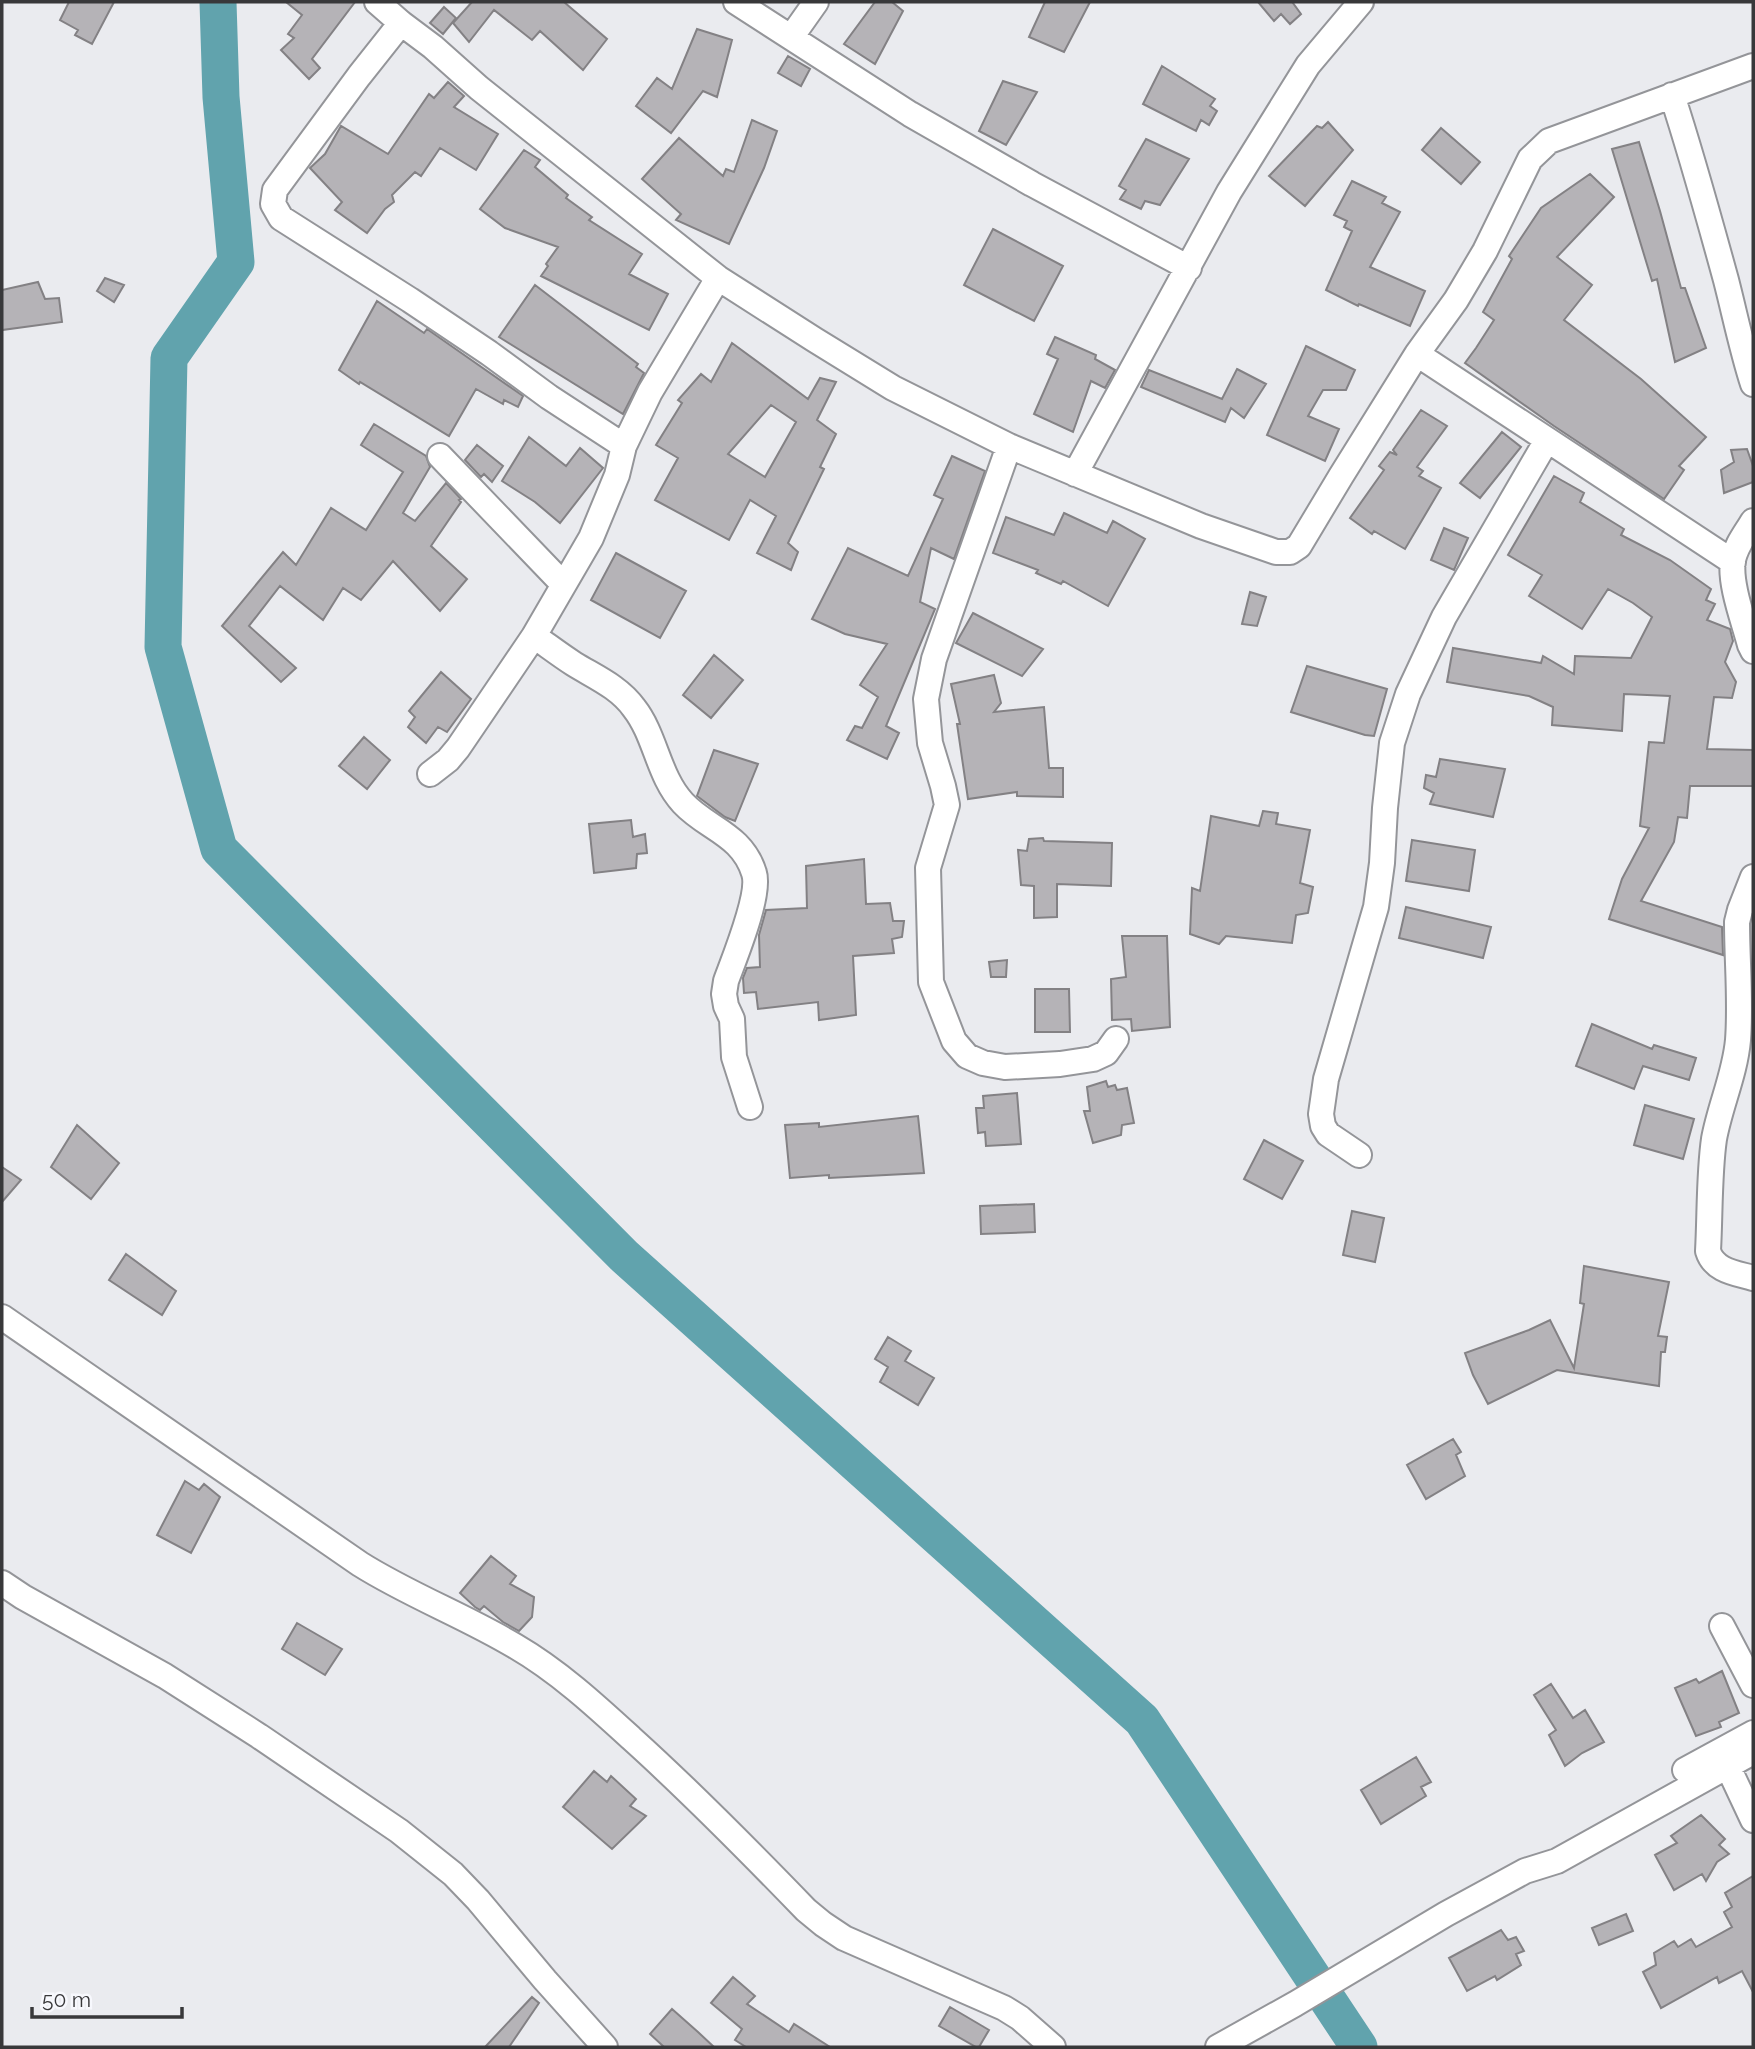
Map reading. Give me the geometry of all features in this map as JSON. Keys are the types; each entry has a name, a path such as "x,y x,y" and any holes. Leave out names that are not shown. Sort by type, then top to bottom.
{"street":[{"path":"377,2 479,88 718,278 893,388 1009,446 1201,526 1276,552 1290,552 1299,547 1417,354 1457,300 1485,251 1530,159 1539,149 1549,141 1753,66"},
{"path":"736,2 910,114 1032,184 1189,268"},
{"path":"792,36 816,2"},
{"path":"1075,474 1230,192 1308,65 1361,2"},
{"path":"401,23 275,190 273,204 281,218 421,308 624,446"},
{"path":"1672,95 1694,162 1753,384"},
{"path":"430,774 458,748 534,636 591,538 617,475 624,446 650,392 718,278"},
{"path":"1417,354 1733,562"},
{"path":"1359,1155 1328,1134 1321,1114 1326,1079 1376,906 1392,744 1408,694 1444,617 1547,440"},
{"path":"1009,446 934,659 926,699 930,743 947,805 929,868 931,982 954,1041 967,1056 983,1063 1005,1067 1093,1059 1106,1053 1115,1039"},
{"path":"440,456 564,584"},
{"path":"1753,521 1733,562 1734,583 1753,651"},
{"path":"534,636 617,690 634,707 646,727 674,791 684,804 732,838 746,856 755,874 756,887 752,903 724,994 732,1019 734,1057 750,1107"},
{"path":"1753,877 1737,922 1740,1003 1738,1043 1713,1143 1709,1251 1710,1258 1726,1271 1753,1278"},
{"path":"2,1317 360,1564 390,1583 515,1646 557,1674 680,1783 823,1924 844,1938 1004,2008 1020,2018 1053,2047"},
{"path":"2,1583 165,1676 399,1831 453,1874 478,1900 605,2047"},
{"path":"1722,1626 1753,1685"},
{"path":"1218,2047 1446,1914 1525,1871 1557,1861 1724,1759 1753,1734"},
{"path":"1724,1759 1753,1752"},
{"path":"1724,1759 1753,1819"}],"building":[{"path":"69,2 114,2 92,44 75,35 78,30 60,20"},
{"path":"286,2 355,2 312,59 320,68 309,79 281,50 294,38 288,34 302,15"},
{"path":"472,2 564,2 607,39 583,70 540,31 532,40 494,10 469,42 453,23"},
{"path":"875,2 892,2 903,11 875,64 844,44"},
{"path":"1045,2 1090,2 1064,52 1029,37"},
{"path":"1258,2 1294,2 1301,14 1290,24 1281,14 1274,21"},
{"path":"444,7 456,18 443,34 430,23"},
{"path":"697,29 732,40 717,97 703,91 671,133 636,106 657,78 672,89"},
{"path":"788,56 810,69 801,86 778,73"},
{"path":"1162,66 1215,99 1210,106 1217,111 1209,125 1201,120 1196,131 1143,104"},
{"path":"1003,81 1037,92 1006,145 979,131"},
{"path":"448,82 464,96 454,107 498,134 476,170 440,148 421,176 415,172 392,195 394,202 385,209 367,233 335,210 342,202 310,168 325,154 341,126 388,154 429,94 434,98"},
{"path":"752,120 777,131 764,168 729,244 676,220 681,214 642,179 679,138 723,176 726,169 734,172"},
{"path":"1328,122 1353,150 1305,206 1269,176 1317,126 1322,128"},
{"path":"1441,128 1480,162 1461,184 1422,150"},
{"path":"1146,139 1189,159 1160,205 1145,201 1141,209 1120,199 1126,190 1119,186"},
{"path":"1639,142 1681,288 1685,288 1706,348 1675,362 1657,279 1652,281 1612,149"},
{"path":"524,150 540,160 535,167 568,195 566,198 592,217 589,220 642,254 629,274 668,294 649,330 541,276 558,247 505,228 480,209"},
{"path":"1590,174 1614,197 1557,257 1592,285 1564,320 1641,379 1706,437 1679,466 1684,470 1664,499 1465,363 1494,320 1483,312 1512,259 1509,256 1541,208"},
{"path":"1352,181 1386,197 1382,203 1400,212 1370,267 1425,291 1410,326 1359,304 1358,306 1326,290 1352,231 1344,227 1347,221 1334,215"},
{"path":"993,229 1063,266 1034,321 964,285"},
{"path":"105,278 124,285 114,302 97,291"},
{"path":"38,282 45,299 59,298 62,322 2,330 2,290"},
{"path":"535,285 638,364 636,367 644,373 623,414 499,337"},
{"path":"377,301 424,333 427,329 523,396 518,407 504,400 503,404 476,389 449,436 339,370"},
{"path":"1055,337 1096,355 1095,359 1115,370 1105,388 1091,381 1073,432 1034,414 1058,359 1047,354"},
{"path":"732,343 808,399 820,378 836,382 817,420 836,434 820,467 824,469 788,543 798,552 791,570 757,553 776,516 750,500 729,540 655,500 678,458 656,445 682,403 678,400 701,374 711,382","holes":["771,405 796,422 765,477 728,454"]},
{"path":"1306,346 1355,370 1346,390 1323,390 1308,416 1339,429 1325,461 1267,435"},
{"path":"1237,369 1266,384 1244,418 1231,408 1225,422 1141,387 1149,370 1222,399"},
{"path":"1421,410 1447,426 1417,467 1423,471 1419,476 1441,488 1405,549 1374,531 1372,534 1350,518 1384,470 1379,466 1390,452 1397,455 1393,450"},
{"path":"374,424 426,456 430,467 403,513 415,521 446,483 461,499 431,546 467,579 440,611 393,561 361,600 343,588 323,620 280,586 249,626 296,668 281,682 222,626 283,552 296,565 331,508 366,530 403,472 361,445"},
{"path":"1502,432 1521,447 1480,498 1460,483"},
{"path":"529,437 566,466 580,448 603,468 560,523 535,502 502,481"},
{"path":"477,445 503,466 492,482 484,474 481,477 465,460"},
{"path":"1747,449 1753,466 1753,482 1724,493 1721,470 1734,462 1731,450"},
{"path":"952,456 985,471 954,559 931,548 920,602 935,609 886,726 899,733 887,759 847,740 855,726 862,728 878,697 860,685 887,644 845,634 812,619 848,548 908,576 943,499 934,495"},
{"path":"1554,476 1584,493 1580,502 1624,529 1621,535 1670,560 1711,589 1706,600 1715,604 1707,620 1730,629 1733,641 1725,662 1736,682 1732,698 1714,697 1707,749 1753,750 1753,786 1690,786 1687,818 1678,817 1674,842 1641,901 1722,927 1723,955 1609,919 1622,879 1649,828 1640,826 1649,742 1664,743 1670,696 1624,694 1622,731 1552,725 1553,707 1529,696 1447,682 1453,648 1541,663 1543,656 1574,674 1575,656 1631,658 1652,617 1608,589 1582,629 1529,596 1542,575 1508,555"},
{"path":"1064,513 1107,533 1113,521 1145,539 1108,606 1063,581 1061,584 1036,573 1038,570 993,553 1006,517 1054,535"},
{"path":"1444,528 1468,538 1454,570 1431,560"},
{"path":"616,553 686,591 660,638 591,600"},
{"path":"1250,592 1266,597 1257,626 1242,624"},
{"path":"973,613 1043,649 1022,676 956,643"},
{"path":"714,655 743,680 711,718 683,695"},
{"path":"1307,666 1387,689 1374,736 1291,712"},
{"path":"441,672 471,699 447,732 438,727 426,743 408,727 415,717 409,711"},
{"path":"994,675 1001,703 994,712 1044,707 1049,768 1063,768 1063,797 1017,796 1017,792 968,799 957,724 960,724 951,684"},
{"path":"364,737 390,760 367,789 339,766"},
{"path":"714,750 758,764 735,821 725,817 697,796"},
{"path":"1440,759 1505,769 1493,817 1430,804 1434,793 1424,788 1426,775 1436,777"},
{"path":"1263,811 1278,813 1276,824 1310,830 1300,883 1313,887 1308,913 1296,915 1292,943 1226,936 1219,944 1190,934 1192,888 1200,891 1211,816 1259,826"},
{"path":"631,820 633,837 645,834 647,853 637,854 636,868 594,873 589,824"},
{"path":"1043,838 1044,841 1112,843 1111,886 1057,884 1057,917 1034,918 1034,886 1021,885 1018,850 1027,851 1029,839"},
{"path":"1412,840 1475,850 1469,891 1406,881"},
{"path":"864,859 866,904 890,903 893,921 904,921 902,937 892,939 894,953 853,956 856,1015 819,1020 818,1002 758,1009 756,992 744,993 743,978 747,968 760,967 759,935 766,910 807,908 806,866"},
{"path":"1406,907 1491,927 1483,958 1399,938"},
{"path":"1122,936 1167,936 1170,1027 1132,1031 1131,1019 1112,1020 1111,979 1126,977"},
{"path":"1007,960 1006,977 991,977 989,962"},
{"path":"1035,989 1069,989 1070,1032 1035,1032"},
{"path":"1592,1024 1652,1049 1654,1045 1696,1058 1689,1080 1643,1066 1634,1089 1576,1066"},
{"path":"1106,1081 1108,1087 1115,1085 1117,1090 1127,1088 1134,1123 1122,1125 1121,1135 1093,1143 1084,1111 1090,1111 1087,1087"},
{"path":"1017,1093 1021,1144 986,1146 985,1132 978,1133 976,1108 984,1108 983,1096"},
{"path":"1645,1105 1694,1119 1683,1159 1634,1145"},
{"path":"918,1116 924,1173 790,1178 785,1125 819,1123 819,1127"},
{"path":"77,1125 119,1163 91,1199 51,1167"},
{"path":"1264,1140 1303,1161 1282,1199 1244,1179"},
{"path":"2,1167 21,1180 2,1202"},
{"path":"1034,1204 1035,1232 981,1234 980,1206"},
{"path":"1352,1211 1384,1218 1375,1262 1343,1255"},
{"path":"126,1254 176,1291 162,1315 109,1280"},
{"path":"1584,1266 1669,1282 1658,1336 1667,1337 1665,1352 1661,1352 1659,1386 1557,1370 1488,1404 1465,1353 1550,1320 1574,1368 1584,1304 1580,1303"},
{"path":"888,1337 911,1351 905,1361 934,1378 918,1405 880,1382 888,1367 875,1359"},
{"path":"1453,1439 1461,1452 1456,1455 1465,1476 1426,1499 1407,1465"},
{"path":"185,1481 199,1490 204,1484 220,1497 191,1553 157,1535"},
{"path":"491,1556 516,1576 510,1584 534,1597 532,1617 519,1631 484,1606 480,1610 475,1607 460,1593"},
{"path":"297,1623 342,1649 325,1675 282,1649"},
{"path":"1722,1671 1739,1713 1719,1722 1721,1727 1696,1736 1675,1688 1696,1679 1699,1683"},
{"path":"1551,1684 1573,1718 1585,1710 1604,1742 1582,1753 1565,1766 1549,1735 1556,1730 1534,1695"},
{"path":"1416,1757 1431,1782 1421,1787 1426,1796 1381,1824 1361,1790"},
{"path":"594,1771 607,1782 611,1776 636,1799 630,1806 646,1816 612,1849 563,1807"},
{"path":"1701,1815 1725,1839 1719,1845 1729,1854 1717,1862 1706,1881 1702,1874 1674,1890 1655,1855 1677,1843 1671,1836"},
{"path":"1753,1876 1753,1992 1742,1971 1719,1983 1717,1977 1661,2008 1643,1972 1656,1965 1654,1953 1674,1941 1678,1947 1691,1939 1696,1947 1732,1927 1724,1912 1732,1907 1725,1893"},
{"path":"1626,1914 1633,1931 1599,1945 1592,1928"},
{"path":"1501,1930 1508,1940 1516,1937 1524,1951 1516,1954 1521,1965 1497,1980 1495,1976 1467,1991 1449,1958"},
{"path":"733,1977 755,1996 747,2004 789,2032 794,2024 830,2047 746,2047 735,2040 742,2029 711,2003"},
{"path":"532,1997 539,2003 509,2047 485,2047"},
{"path":"950,2007 989,2030 979,2047 939,2026"},
{"path":"672,2009 714,2047 664,2047 650,2034"}],"waterway":[{"path":"218,2 221,97 236,262 169,358 163,647 219,849 624,1256 1142,1720 1359,2047"}]}
